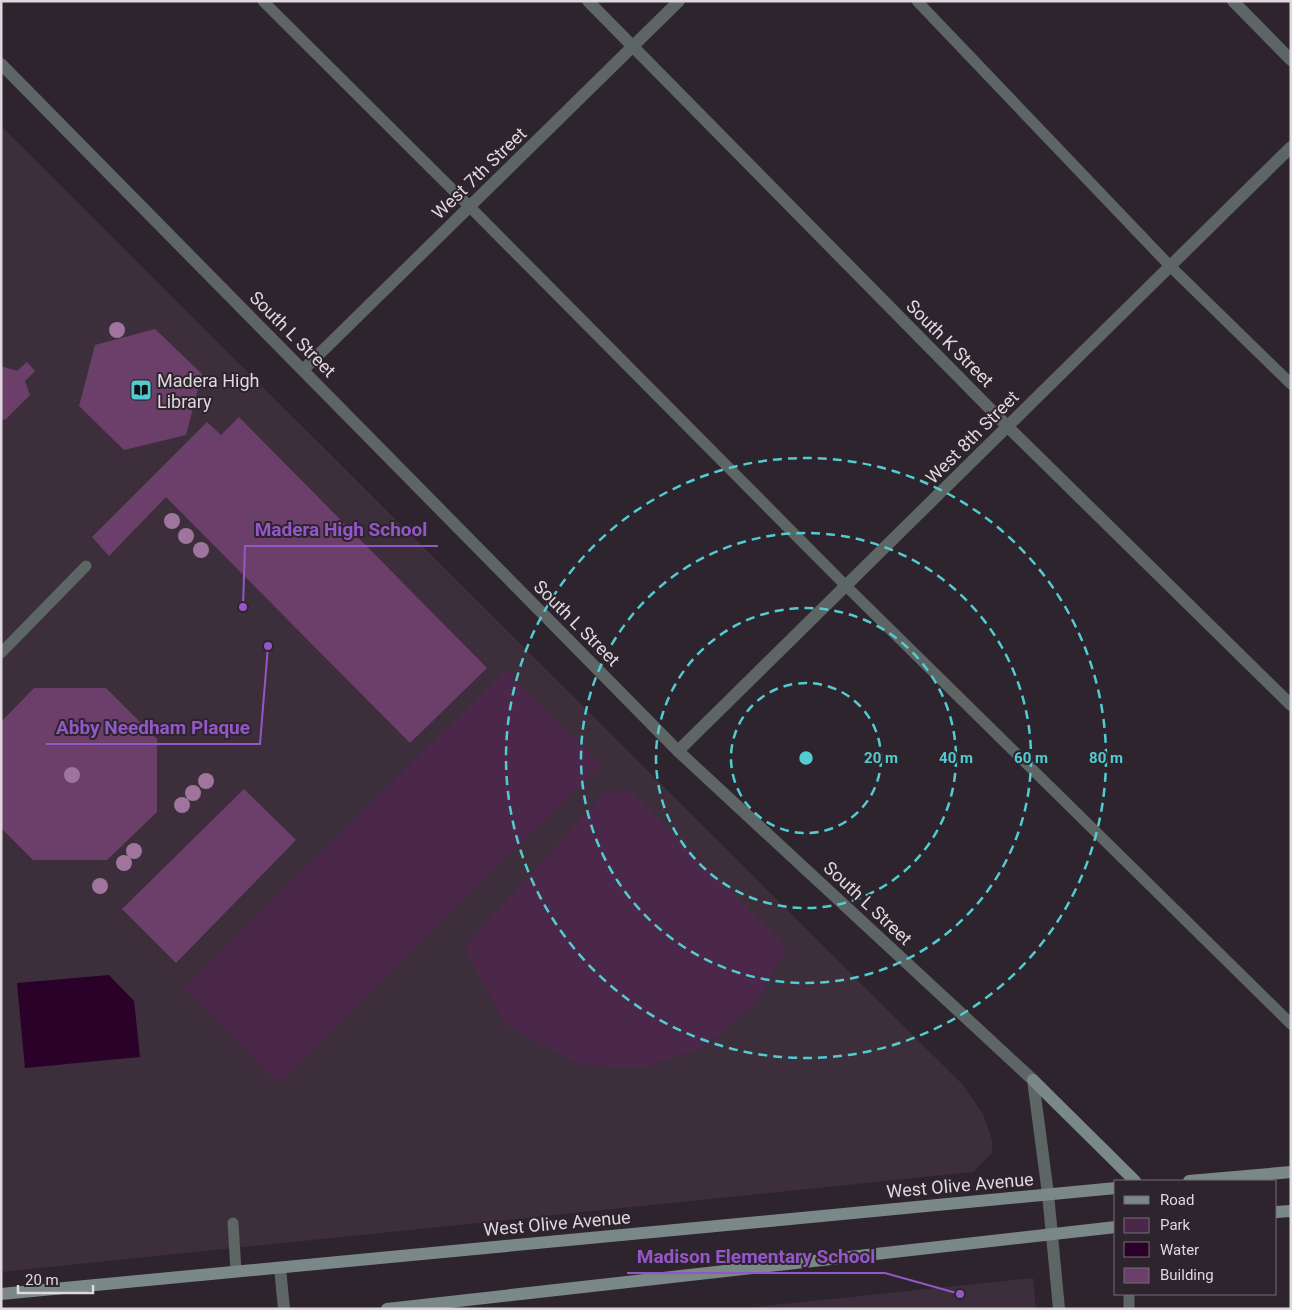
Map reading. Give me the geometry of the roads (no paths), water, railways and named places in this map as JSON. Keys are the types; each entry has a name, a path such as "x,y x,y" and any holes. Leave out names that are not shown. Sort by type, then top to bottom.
{"main road":[{"path":"1033,1080 1134,1180"},
{"path":"1199,1180 1291,1172"},
{"name":"West Olive Avenue","path":"1,1294 1114,1188"},
{"path":"1277,1212 1291,1211"},
{"path":"387,1309 1114,1227"}],"street":[{"name":"South K Street","path":"588,1 1008,427 1291,705"},
{"name":"West 7th Street","path":"303,370 679,1"},
{"path":"1233,1 1291,60"},
{"name":"South L Street","path":"1,64 678,751 1033,1080"},
{"name":"West 8th Street","path":"678,751 1291,147"},
{"path":"1033,1080 1053,1234 1059,1309"},
{"path":"280,1268 284,1309"}],"lane":[{"path":"263,1 846,586 1291,1024"},
{"path":"917,1 1170,266 1291,384"},
{"path":"1,654 86,566"},
{"path":"233,1223 236,1271"},
{"path":"1129,1295 1129,1309"}],"water":[{"path":"109,975 134,1001 140,1057 25,1068 17,983"}],"place":[{"name":"Madera High Library","path":"141,390"},
{"name":"Madera High School","path":"243,607"},
{"name":"Abby Needham Plaque","path":"268,646"},
{"name":"Madison Elementary School","path":"960,1294"}]}
